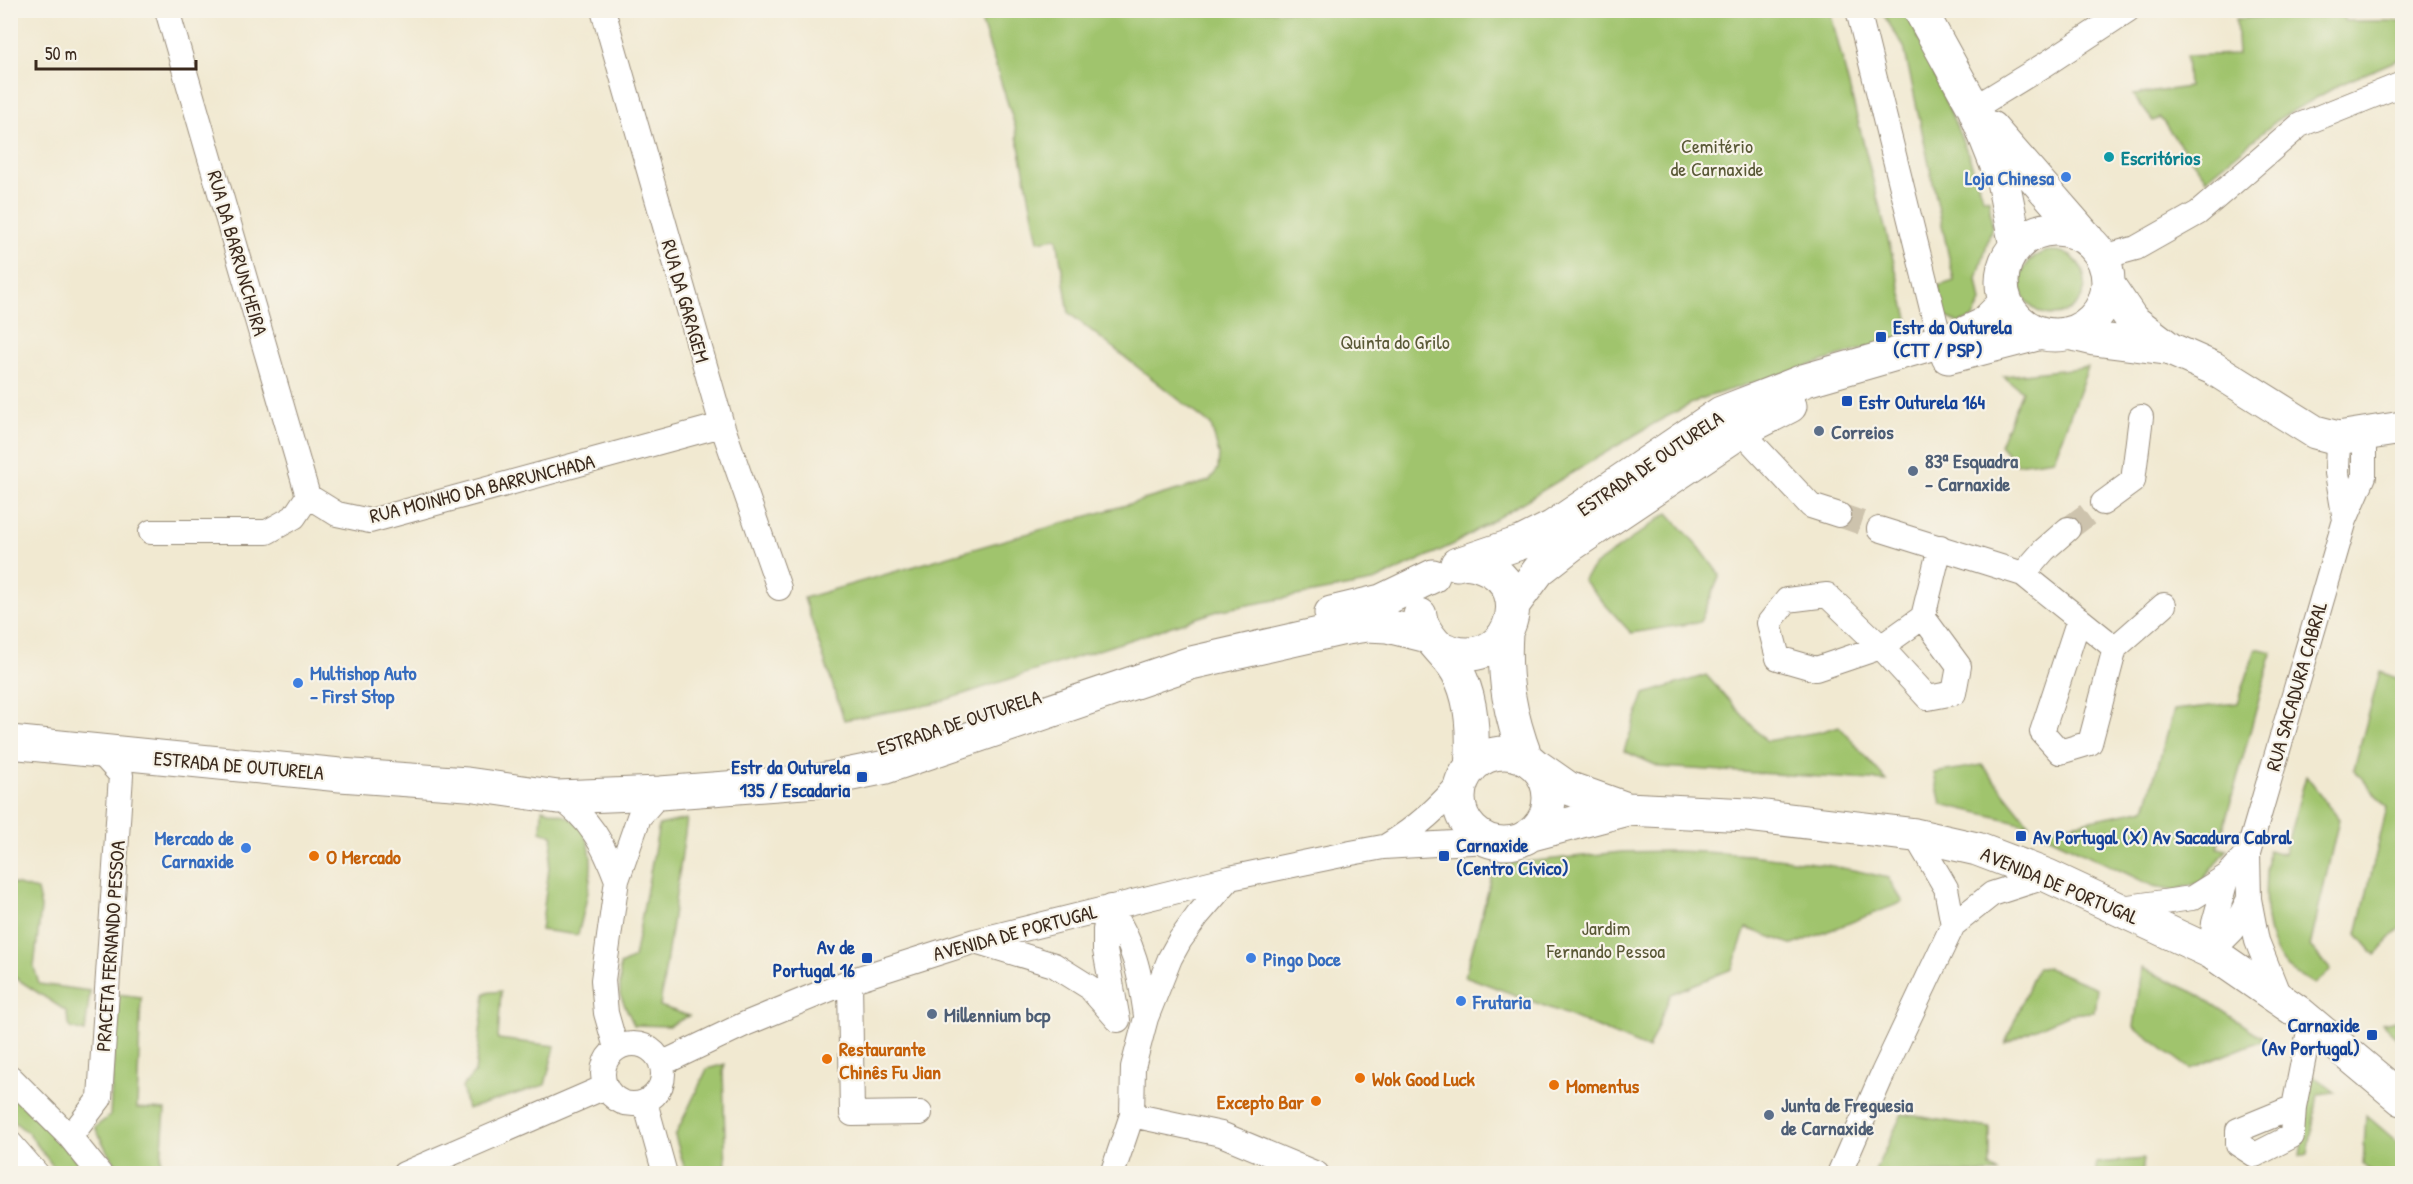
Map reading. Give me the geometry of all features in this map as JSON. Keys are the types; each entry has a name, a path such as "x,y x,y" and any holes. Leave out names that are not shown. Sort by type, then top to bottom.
{"street":[{"name":"RUA DA BARRUNCHEIRA","path":"167,10 308,496"},
{"name":"RUA DA GARAGEM","path":"603,10 722,425 779,588"},
{"path":"1858,10 1940,341"},
{"path":"1920,10 1974,108 2003,180 2016,246"},
{"path":"1974,108 2128,10"},
{"path":"2099,261 2136,248 2198,213 2300,125 2403,84"},
{"path":"1974,108 2099,261 2132,320 2170,349 2213,368 2315,432 2351,437 2403,428"},
{"path":"2055,333 2084,327 2096,316 2105,302 2099,261 2073,231 2058,228 2042,230 2028,236 2016,246 2007,259 2002,288 2006,302 2014,316 2027,327 2055,333 2170,349"},
{"name":"ESTRADA DE OUTURELA","path":"467,784 532,776 707,770 844,758 926,736 1181,647 1381,601 1447,569 1523,542 1553,527 1721,413 1806,380 1940,341 1983,325 2006,302"},
{"name":"ESTRADA DE OUTURELA","path":"1510,619 1539,570 1571,545 1741,431 1798,402 1863,379 2055,333"},
{"path":"2103,503 2133,481 2141,417"},
{"name":"RUA MOINHO DA BARRUNCHADA","path":"308,496 337,513 370,521 722,425"},
{"path":"1741,431 1811,506 1839,515"},
{"name":"RUA SACADURA CABRAL","path":"2281,1001 2257,941 2249,899 2248,852 2345,520 2337,473 2351,437"},
{"path":"151,532 267,532 294,517 308,496"},
{"path":"1879,529 2023,574 2115,648"},
{"path":"2023,574 2044,550 2068,529"},
{"path":"1923,617 1959,666 1954,693 1928,698 1881,647 1923,617 1940,547"},
{"path":"1476,563 1490,568 1505,584 1510,619 1504,664 1512,718 1532,763 1546,780 1550,795 1548,809 1542,823 1532,834 1519,841 1504,843 1489,841 1476,834 1466,823 1460,809 1459,794 1467,774 1473,746 1471,716 1463,683 1421,621 1420,604 1424,589 1447,569 1476,563"},
{"path":"2079,619 2042,732 2060,752 2090,743 2115,648 2164,605"},
{"path":"1433,641 1454,654 1469,656 1484,652 1497,644 1510,619"},
{"name":"ESTRADA DE OUTURELA","path":"10,742 101,753 340,775 467,784 558,797 660,793 817,781 886,767 1191,663 1341,629 1367,625 1387,626 1433,641"},
{"name":"PRACETA FERNANDO PESSOA","path":"70,1137 100,1098 122,775 101,753"},
{"path":"1467,774 1483,758 1497,753 1512,753 1532,763"},
{"name":"AVENIDA DE PORTUGAL","path":"1532,763 1568,788 1627,809 1748,815 1916,835 1977,849 2048,876 2121,908 2211,952 2311,1021 2403,1099"},
{"name":"AVENIDA DE PORTUGAL","path":"1383,847 1428,817 1467,774"},
{"path":"616,1048 606,1013 603,980 617,880 639,817 660,793"},
{"path":"558,797 576,809 594,830 607,852 617,880"},
{"name":"AVENIDA DE PORTUGAL","path":"1532,834 1627,809"},
{"path":"1916,835 1946,888 1953,925"},
{"name":"AVENIDA DE PORTUGAL","path":"661,1064 745,1024 850,981 975,941 1230,878 1383,847 1489,841"},
{"name":"RUA SACADURA CABRAL","path":"2121,908 2192,898 2227,876 2248,852"},
{"path":"1839,1173 1888,1062 1953,925 1992,894 2048,876"},
{"name":"RUA SACADURA CABRAL","path":"2211,952 2214,922 2227,876"},
{"path":"1112,1173 1132,1115 1133,1067 1146,1018 1180,940 1230,878"},
{"name":"RUA SACADURA CABRAL","path":"2211,952 2233,930 2249,899"},
{"path":"1110,907 1127,933 1136,959 1146,1018"},
{"path":"1110,907 1105,930 1105,950 1118,1020 1133,1067"},
{"path":"975,941 1054,965 1089,987 1118,1020"},
{"path":"850,981 852,1114 920,1113"},
{"path":"2294,1107 2311,1021"},
{"path":"633,1044 642,1045 651,1049 661,1064 663,1073 658,1090 645,1101 630,1104 622,1102 609,1094 605,1087 602,1070 609,1054 616,1048 633,1044"},
{"path":"10,1077 70,1137 100,1173"},
{"path":"404,1173 605,1087"},
{"path":"645,1101 665,1173"},
{"path":"1132,1115 1221,1134 1317,1173"},
{"path":"10,1143 37,1173"}],"green space":[{"path":"2344,10 2345,21 2402,21 2402,58 2341,84 2280,118 2206,179 2160,118 2153,121 2133,95 2188,87 2186,56 2238,54 2236,19 2292,15 2292,11"},
{"name":"Quinta do Grilo","path":"978,11 1830,11 1912,334 1700,399 1655,423 1452,545 1372,582 1221,610 933,704 844,720 804,598 1209,481 1218,469 1219,454 1211,425 1069,313 1057,238 1038,241 1015,126"},
{"path":"1881,11 1907,11 1969,156 1983,198 1989,199 1992,226 1977,279 1981,302 1973,318 1959,323 1944,316 1938,286 1954,281 1904,47"},
{"path":"2047,251 2059,251 2076,260 2083,271 2085,283 2083,295 2076,306 2059,315 2047,315 2035,310 2026,301 2021,289 2021,277 2026,265 2035,256"},
{"path":"2088,367 2054,459 2017,464 2000,445 2022,391 2003,376"},
{"path":"1668,513 1699,547 1720,575 1700,622 1631,633 1583,580 1595,565"},
{"path":"2256,648 2272,652 2218,848 2227,850 2201,882 2175,890 2153,886 2037,831 2145,809 2174,710 2238,703"},
{"path":"2380,672 2402,680 2402,925 2375,955 2357,934 2387,808 2354,769"},
{"path":"1706,675 1766,741 1819,732 1839,726 1887,781 1660,767 1624,751 1644,694"},
{"path":"1982,765 2030,825 1941,804 1934,773"},
{"path":"2306,776 2339,819 2310,947 2331,970 2315,984 2290,970 2279,955 2272,942 2265,895 2268,850 2284,854"},
{"path":"542,809 562,814 575,822 586,837 590,850 588,894 578,935 541,930 553,836 541,831"},
{"path":"687,819 660,1006 689,1016 669,1026 634,1025 620,995 620,965 634,958 659,825"},
{"name":"Jardim Fernando Pessoa","path":"1675,851 1783,858 1862,872 1888,878 1903,902 1793,945 1746,928 1732,969 1671,994 1648,1049 1563,1013 1465,976 1495,865 1622,852"},
{"path":"11,883 37,890 41,908 34,967 39,984 90,991 85,1032 70,1028 66,1011 11,975"},
{"path":"2037,968 2048,968 2097,988 2094,1012 2069,1014 2005,1043"},
{"path":"2142,968 2197,994 2265,1039 2190,1069 2134,1027"},
{"path":"501,991 498,1039 555,1046 545,1085 467,1109 462,1087 475,1072 485,993"},
{"path":"117,994 141,997 137,1108 165,1110 160,1173 123,1173 108,1153 95,1127 110,1116"},
{"path":"2402,1019 2402,1043 2382,1023"},
{"path":"725,1064 723,1071 726,1173 686,1173 675,1136 707,1069"},
{"path":"2311,1074 2335,1092 2318,1094 2308,1154 2300,1156"},
{"path":"10,1094 61,1142 87,1173 58,1173 29,1134 11,1119"},
{"path":"1902,1114 1990,1128 1990,1167 1998,1173 1874,1173"},
{"path":"2366,1115 2402,1146 2402,1173 2373,1173 2363,1165"},
{"path":"2144,1159 2142,1173 2096,1173 2096,1163"}],"tunnel":[{"path":"2068,529 2103,503"},
{"path":"1839,515 1879,529"}],"place":[{"name":"Escritórios","path":"2109,157"},
{"name":"Loja Chinesa","path":"2066,177"},
{"name":"Estr da Outurela (CTT / PSP)","path":"1881,337"},
{"name":"Estr Outurela 164","path":"1847,401"},
{"name":"Correios","path":"1819,431"},
{"name":"83ª Esquadra - Carnaxide","path":"1913,471"},
{"name":"Multishop Auto - First Stop","path":"298,683"},
{"name":"Estr da Outurela 135 / Escadaria","path":"862,777"},
{"name":"Av Portugal (X) Av Sacadura Cabral","path":"2021,836"},
{"name":"Mercado de Carnaxide","path":"246,848"},
{"name":"O Mercado","path":"314,856"},
{"name":"Carnaxide (Centro Cívico)","path":"1444,856"},
{"name":"Av de Portugal 16","path":"867,958"},
{"name":"Pingo Doce","path":"1251,958"},
{"name":"Frutaria","path":"1461,1001"},
{"name":"Millennium bcp","path":"932,1014"},
{"name":"Carnaxide (Av Portugal)","path":"2372,1035"},
{"name":"Restaurante Chinês Fu Jian","path":"827,1059"},
{"name":"Wok Good Luck","path":"1360,1078"},
{"name":"Momentus","path":"1554,1085"},
{"name":"Excepto Bar","path":"1316,1101"},
{"name":"Junta de Freguesia de Carnaxide","path":"1769,1115"}],"park label":[{"name":"Cemitério de Carnaxide","path":"1717,156"}]}
